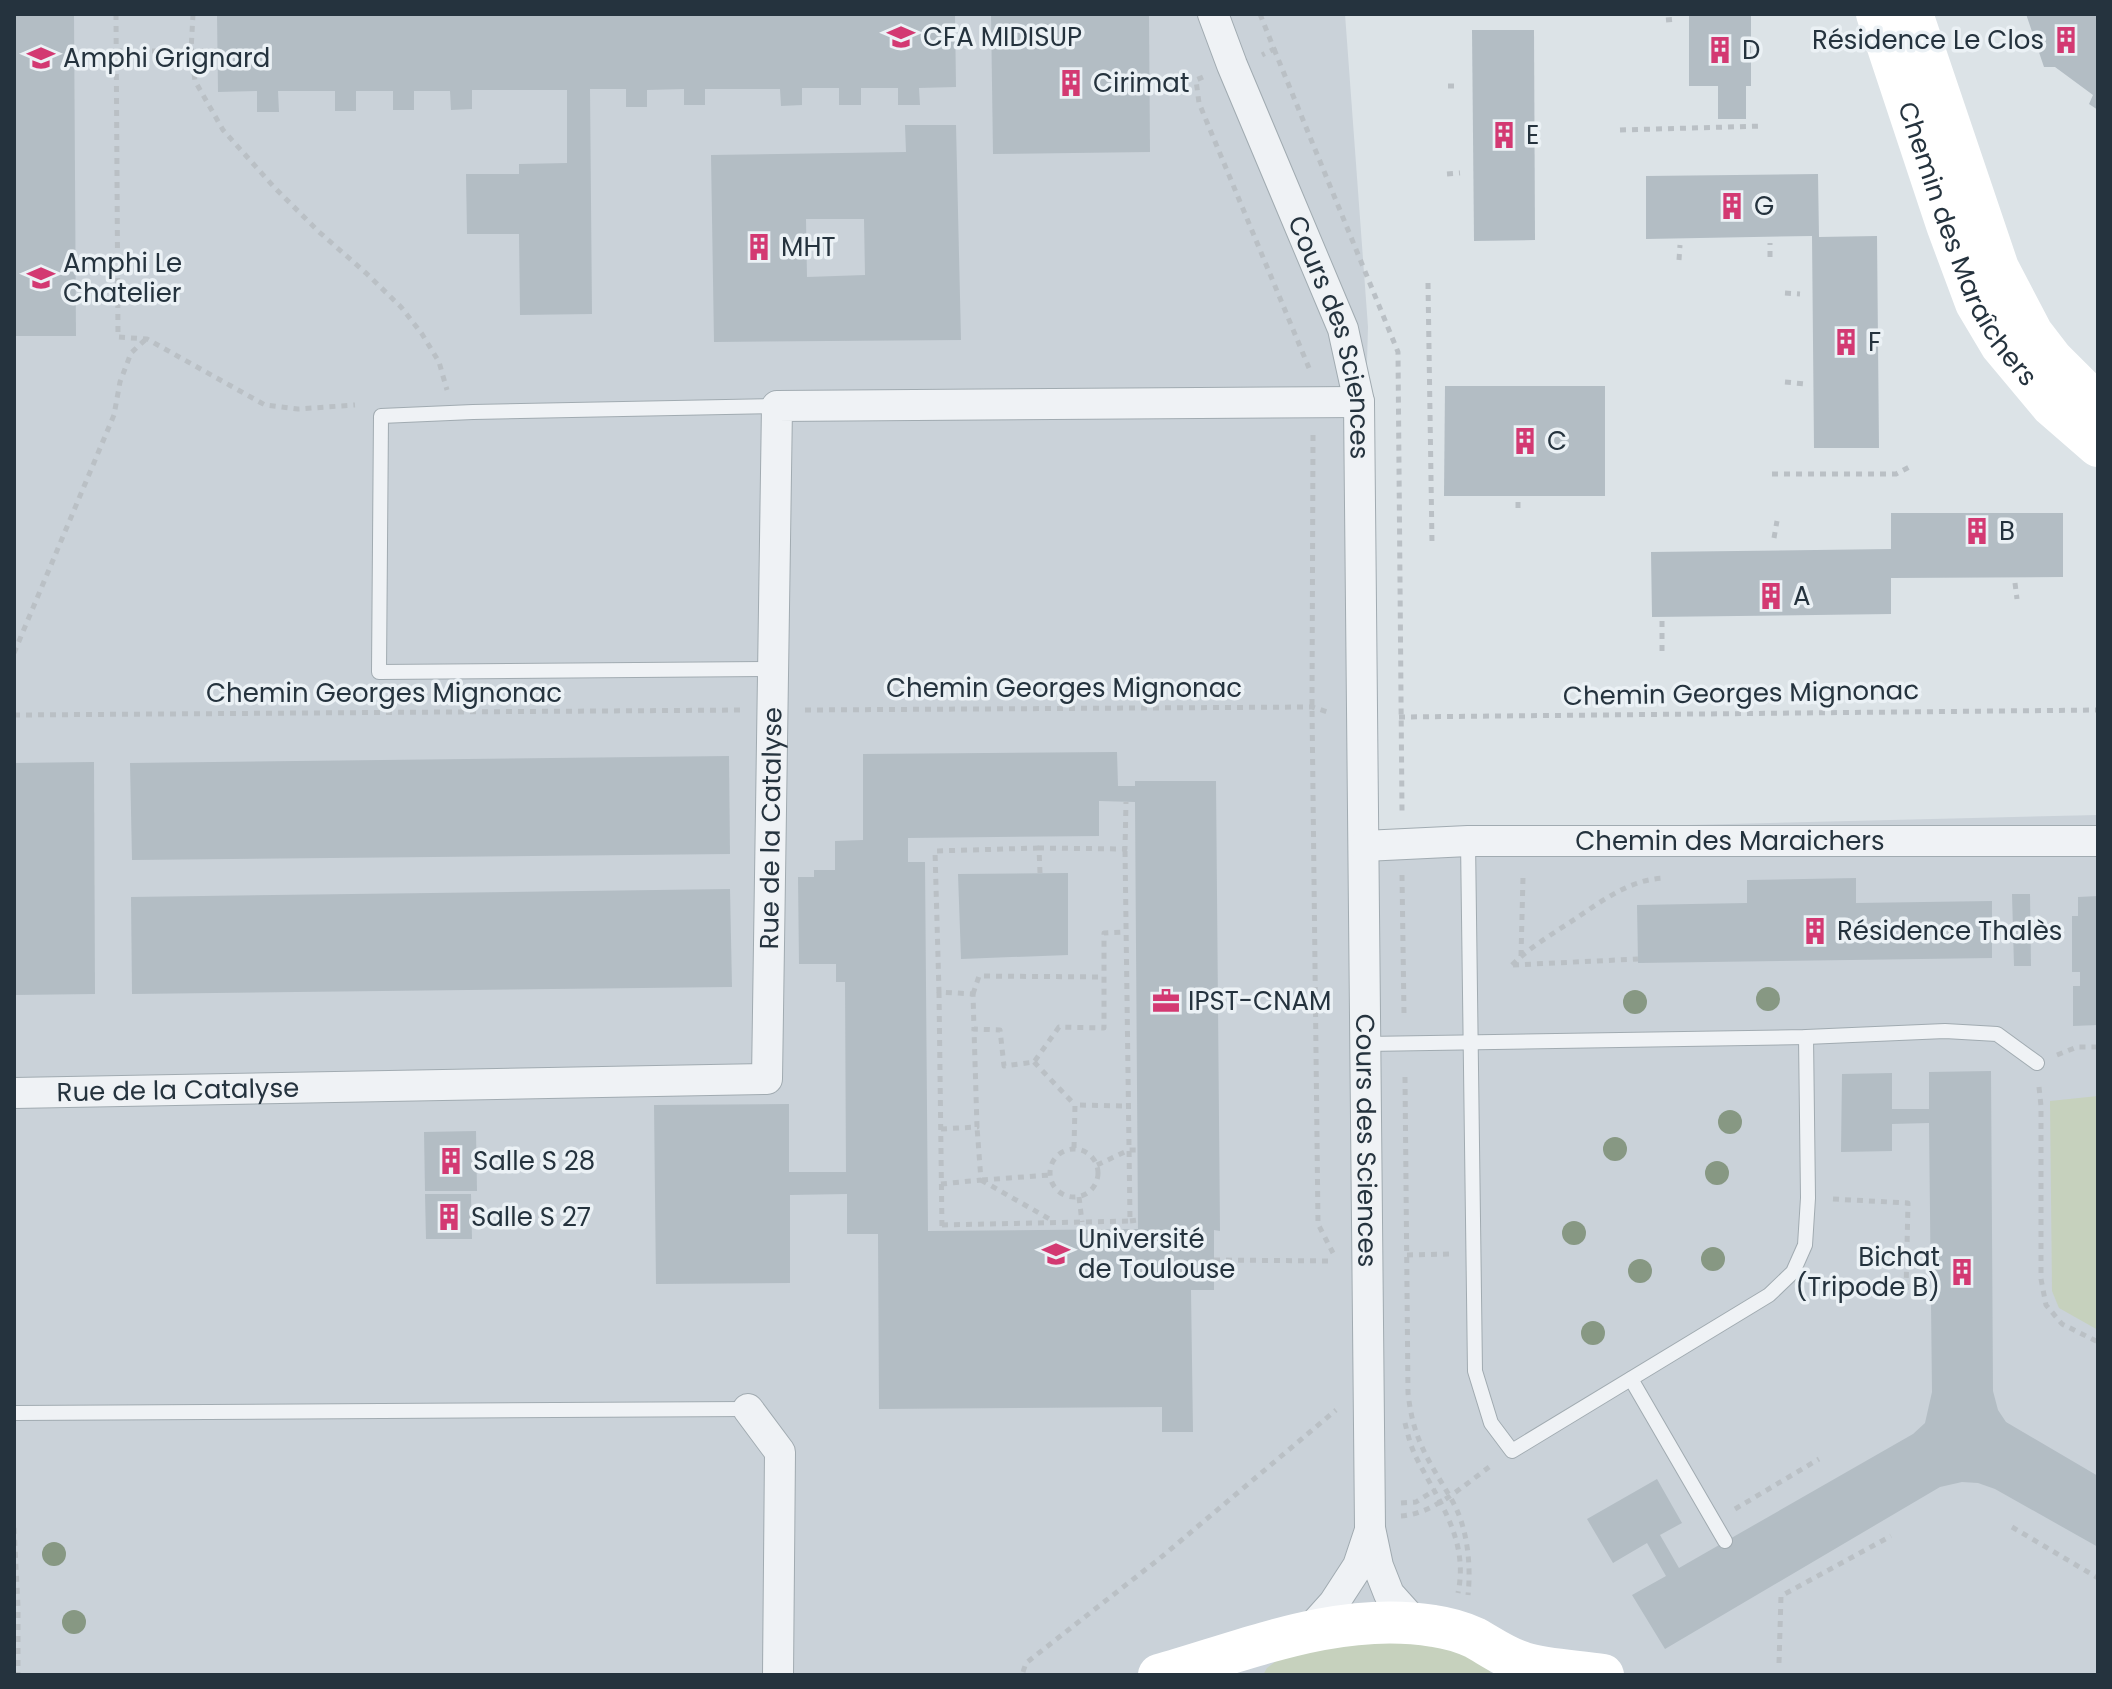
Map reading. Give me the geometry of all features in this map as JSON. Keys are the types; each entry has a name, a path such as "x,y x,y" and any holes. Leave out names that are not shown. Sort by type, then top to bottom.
{"street":[{"name":"Cours des Sciences","path":"1213,14 1343,329 1359,402 1366,1044 1383,1516 1378,1566 1389,1594 1415,1623"},
{"name":"Chemin des Maraîchers","path":"1877,14 1976,303 2001,345 2052,406 2098,446"},
{"name":"Chemin des Maraîchers","path":"1912,14 1998,268 2032,333 2045,351 2098,405"},
{"path":"777,406 1359,402"},
{"name":"Rue de la Catalyse","path":"14,1093 767,1079 776,710 777,406"},
{"name":"Chemin des Maraichers","path":"1364,846 1468,841 2098,841"},
{"path":"748,1409 780,1452 778,1667"},
{"name":"Cours des Sciences","path":"1308,1632 1334,1603 1358,1566 1383,1516"},
{"path":"1159,1675 1255,1659 1308,1632 1368,1621 1415,1623 1459,1631 1473,1637 1503,1664 1525,1664 1603,1675"}],"lane":[{"path":"774,669 379,672 381,416 777,406"},
{"path":"1468,841 1475,1371 1491,1423 1512,1451 1769,1295 1793,1272 1805,1245 1808,1198 1806,1037"},
{"path":"1366,1044 1806,1037 1945,1031 1997,1034 2037,1063"},
{"path":"1631,1379 1725,1541"},
{"path":"14,1413 748,1409"}],"path":[{"path":"116,14 118,337 147,339 265,405 298,409 355,405"},
{"path":"193,14 191,51 195,81 223,130 285,198 401,307 439,362 449,397"},
{"path":"1251,59 1274,49 1260,14"},
{"path":"1666,20 1677,19"},
{"path":"116,51 218,51"},
{"path":"1211,73 1196,80 1199,103 1308,363 1310,377"},
{"path":"1448,86 1459,86"},
{"path":"1620,130 1763,126"},
{"path":"1447,174 1460,173"},
{"path":"1770,243 1770,257"},
{"path":"1679,260 1680,245"},
{"path":"1428,283 1432,543"},
{"path":"1785,293 1800,294"},
{"path":"14,653 114,415 120,382 131,353 147,339"},
{"path":"1785,382 1806,384"},
{"path":"1214,1260 1337,1261 1318,1224 1312,707 1313,422"},
{"path":"1772,474 1896,474 1913,465"},
{"path":"1518,496 1518,508"},
{"path":"1774,538 1777,521"},
{"path":"2015,583 2017,599"},
{"path":"1662,617 1662,651"},
{"name":"Chemin Georges Mignonac","path":"14,715 1312,707 1343,717"},
{"name":"Chemin Georges Mignonac","path":"1391,717 2098,710"},
{"path":"1126,802 1130,1221"},
{"path":"1039,848 1040,873"},
{"path":"1125,849 935,851 942,1228 1138,1220"},
{"path":"1402,874 1404,1014"},
{"path":"1521,956 1523,877"},
{"path":"1638,959 1512,965 1618,891 1648,879 1676,878"},
{"path":"974,1029 1000,1030 1004,1066 1034,1062 1059,1027 1104,1028 1104,933 1126,932"},
{"path":"981,1180 973,994 979,976 1104,977"},
{"path":"939,992 973,994"},
{"path":"2098,1047 2077,1047 2037,1063 2041,1106 2041,1279 2046,1305 2062,1324 2098,1342"},
{"path":"1034,1062 1075,1105 1074,1148"},
{"path":"1405,1077 1408,1393 1411,1415 1421,1445 1457,1510 1466,1541 1467,1604"},
{"path":"1075,1105 1128,1106"},
{"path":"941,1129 977,1127"},
{"path":"1067,1149 1088,1153 1097,1165 1097,1180 1093,1188 1079,1197 1063,1195 1052,1183 1050,1167 1054,1159 1067,1149"},
{"path":"1097,1165 1129,1150 1138,1150"},
{"path":"941,1184 1050,1175"},
{"path":"981,1180 1057,1223"},
{"path":"1079,1197 1082,1222"},
{"path":"1808,1198 1908,1203 1906,1291"},
{"path":"1395,1256 1474,1253"},
{"path":"1023,1672 1026,1663 1159,1559 1337,1409"},
{"path":"1402,1412 1415,1456 1441,1501 1456,1536 1461,1564 1456,1601"},
{"path":"1383,1516 1411,1515 1441,1501 1512,1451"},
{"path":"1713,1522 1819,1459"},
{"path":"1383,1516 1435,1490"},
{"path":"2012,1527 2098,1578"},
{"path":"14,1528 18,1675"},
{"path":"1779,1663 1781,1596 1891,1536"}],"shaded area":[{"name":"Université de Toulouse","path":"14,14 1345,14 1368,327 1354,833 2098,815 2098,1675 14,1675"}],"green space":[{"path":"2098,1096 2098,1330 2059,1308 2052,1291 2050,1101"},
{"path":"1361,1640 1454,1646 1484,1663 1492,1675 1263,1675 1280,1658"}],"building":[{"path":"14,14 74,14 76,336 14,336"},
{"path":"217,14 955,14 956,87 919,88 920,105 898,105 898,88 861,88 861,105 839,105 839,88 802,88 802,105 781,106 780,89 705,89 705,105 684,105 684,89 647,90 647,107 626,107 626,89 590,89 592,314 520,315 519,234 467,234 466,174 519,174 519,164 567,163 567,90 472,90 472,109 451,110 450,91 414,91 414,110 393,110 393,91 356,91 356,111 335,111 335,91 278,91 279,112 257,112 257,91 218,92"},
{"name":"Cirimat","path":"991,14 1149,14 1150,152 993,154"},
{"name":"D","path":"1689,14 1751,14 1751,86 1746,86 1746,119 1718,119 1718,86 1689,86"},
{"name":"Résidence Le Clos","path":"2026,14 2098,14 2098,110 2089,104 2093,95 2055,67 2044,67"},
{"name":"E","path":"1472,30 1534,30 1535,240 1474,241"},
{"name":"MHT","path":"905,125 956,125 961,340 714,342 711,155 906,152","holes":["806,219 864,219 865,275 807,277"]},
{"path":"1818,174 1819,237 1877,236 1879,448 1814,448 1812,236 1646,239 1646,176"},
{"name":"C","path":"1445,386 1605,386 1605,496 1444,496"},
{"path":"1891,513 2063,513 2063,577 1891,578 1891,614 1652,617 1651,552 1891,549"},
{"path":"1117,752 1118,786 1135,786 1135,781 1216,781 1220,1231 1214,1230 1214,1290 1191,1290 1193,1432 1162,1432 1162,1407 879,1409 878,1234 847,1234 847,1194 790,1195 790,1283 656,1284 654,1105 789,1104 789,1172 846,1172 845,982 836,982 836,964 799,964 798,877 814,877 814,870 835,870 835,841 863,840 863,754","holes":["1099,801 1135,802 1138,1229 928,1231 925,862 908,862 908,838 1099,836"]},
{"path":"729,756 730,854 132,860 130,763"},
{"path":"94,762 95,994 14,995 14,763"},
{"path":"1068,873 1068,955 961,959 958,874"},
{"name":"Résidence Thalès","path":"1856,878 1856,903 1992,901 1992,958 1638,963 1637,905 1747,903 1747,880"},
{"path":"730,889 732,987 132,994 131,897"},
{"path":"2012,894 2030,894 2031,966 2014,966"},
{"path":"2098,896 2098,1025 2073,1026 2073,986 2080,986 2080,972 2072,972 2072,916 2078,916 2078,897"},
{"name":"Bichat (Tripode B)","path":"1991,1071 1993,1391 1998,1410 2006,1422 2098,1476 2098,1547 1995,1489 1962,1482 1940,1487 1665,1649 1632,1595 1666,1576 1647,1543 1613,1563 1587,1519 1657,1479 1682,1523 1660,1535 1679,1568 1913,1434 1925,1423 1932,1392 1929,1123 1892,1124 1892,1151 1841,1152 1842,1074 1892,1073 1892,1109 1929,1109 1929,1072"},
{"name":"Salle S 28","path":"476,1131 477,1191 425,1191 424,1132"},
{"name":"Salle S 27","path":"425,1194 471,1194 472,1239 426,1239"}],"place":[{"name":"CFA MIDISUP","path":"901,37"},
{"name":"Résidence Le Clos","path":"2066,40"},
{"name":"D","path":"1720,50"},
{"name":"Amphi Grignard","path":"41,58"},
{"name":"Cirimat","path":"1071,83"},
{"name":"E","path":"1504,135"},
{"name":"G","path":"1732,206"},
{"name":"MHT","path":"759,247"},
{"name":"Amphi Le Chatelier","path":"41,278"},
{"name":"F","path":"1846,342"},
{"name":"C","path":"1525,441"},
{"name":"B","path":"1977,531"},
{"name":"A","path":"1771,596"},
{"name":"Résidence Thalès","path":"1815,931"},
{"name":"IPST-CNAM","path":"1166,1001"},
{"name":"Salle S 28","path":"451,1161"},
{"name":"Salle S 27","path":"449,1217"},
{"name":"Université de Toulouse","path":"1056,1254"},
{"name":"Bichat (Tripode B)","path":"1962,1272"}]}
